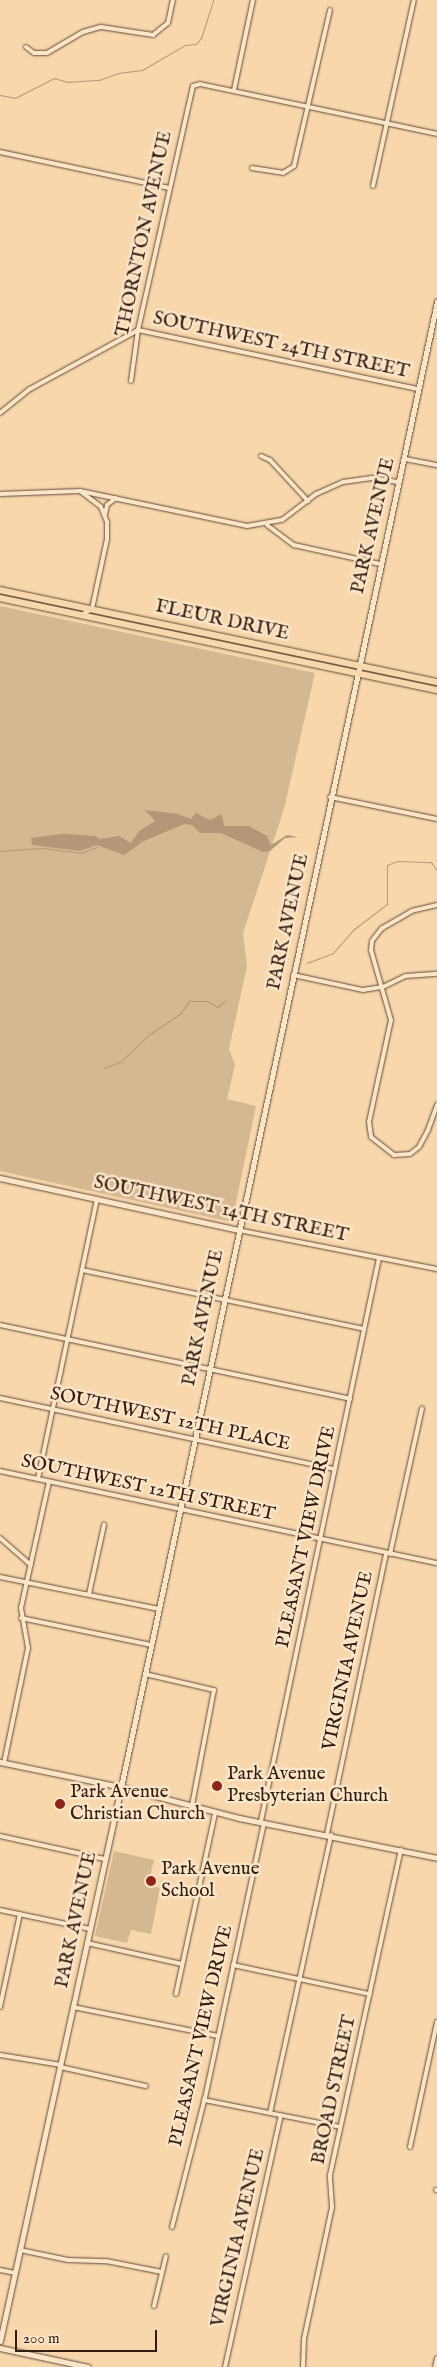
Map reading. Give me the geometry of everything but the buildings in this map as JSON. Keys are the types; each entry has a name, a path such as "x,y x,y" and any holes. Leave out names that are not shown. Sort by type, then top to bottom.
{"main road":[{"name":"FLEUR DRIVE","path":"0,590 437,682"},
{"name":"FLEUR DRIVE","path":"0,598 437,690"}],"street":[{"path":"26,47 34,53 47,53 84,32 101,27 147,36 165,27 173,0"},
{"path":"253,0 234,90 437,134"},
{"path":"373,186 414,0"},
{"path":"252,168 283,174 295,163 330,10"},
{"name":"THORNTON AVENUE","path":"132,381 138,330 189,94 193,86 200,84 234,90"},
{"path":"0,152 168,188"},
{"name":"PARK AVENUE","path":"0,2341 122,1786 223,1300 437,301"},
{"path":"0,413 30,390 138,330"},
{"name":"SOUTHWEST 24TH STREET","path":"138,330 419,389"},
{"path":"261,456 270,460 308,501"},
{"path":"404,458 437,465"},
{"path":"0,494 80,490 247,526 267,525 289,516 325,489 353,480 372,478 398,482"},
{"path":"80,490 95,501 105,515"},
{"path":"81,615 92,609 107,539 105,515 107,505 116,498"},
{"path":"267,525 294,545 380,564"},
{"path":"330,797 437,819"},
{"path":"437,905 412,911 375,934 371,950 391,1020 369,1122 374,1142 394,1155 410,1154 419,1147 428,1130 437,1105"},
{"path":"293,975 363,990 383,987 406,976 437,974"},
{"name":"SOUTHWEST 14TH STREET","path":"0,1178 238,1230 437,1269"},
{"path":"38,1479 97,1200"},
{"name":"PLEASANT VIEW DRIVE","path":"172,2227 218,2036 379,1258"},
{"path":"82,1270 364,1329"},
{"path":"0,1325 350,1398"},
{"name":"SOUTHWEST 12TH PLACE","path":"0,1398 335,1469"},
{"name":"VIRGINIA AVENUE","path":"270,2113 300,1979 388,1553 422,1408"},
{"name":"SOUTHWEST 12TH STREET","path":"0,1471 437,1563"},
{"path":"49,1482 27,1581 21,1618 28,1648 2,1763 122,1786 215,1813 263,1821 437,1858"},
{"path":"89,1594 104,1525"},
{"path":"0,1538 31,1565"},
{"path":"0,1576 159,1609"},
{"path":"21,1618 151,1645"},
{"path":"145,1674 213,1689 192,1805"},
{"path":"176,1994 215,1813"},
{"path":"0,1836 105,1859"},
{"name":"BROAD STREET","path":"303,2367 304,2339 332,2208 330,2175 401,1850"},
{"path":"0,1910 90,1929"},
{"path":"0,2007 20,1914"},
{"path":"87,1943 182,1964"},
{"path":"233,1965 370,1994"},
{"path":"73,2007 218,2036"},
{"path":"410,2147 437,2022"},
{"path":"0,2055 60,2066 146,2086"},
{"path":"204,2100 340,2127"},
{"name":"VIRGINIA AVENUE","path":"225,2367 281,2115"},
{"path":"20,2250 68,2260 106,2261 162,2272"},
{"path":"154,2306 166,2256"},
{"path":"0,2270 15,2273"},
{"path":"0,2348 88,2367"},
{"path":"435,2367 437,2358"}],"shaded area":[{"path":"0,606 315,673 284,809 243,933 247,966 229,1049 235,1065 227,1099 256,1106 232,1222 0,1171"},
{"path":"145,810 178,814 191,819 196,813 210,820 222,814 224,826 249,826 267,836 271,845 287,835 298,837 285,838 270,851 263,852 221,833 200,833 192,825 184,824 142,842 124,855 97,845 80,851 32,845 31,838 63,834 95,836 100,839 119,836 131,843 139,831 155,821"},
{"path":"114,1851 154,1860 148,1885 160,1888 151,1934 131,1930 127,1943 95,1936"}],"waterway":[{"path":"0,95 15,98 54,78 67,82 99,80 118,73 142,70 185,45 196,44 201,38 213,0"},
{"path":"0,851 42,848 81,853 97,847"},
{"path":"307,963 333,953 353,930 387,904 387,865 397,861 431,862 437,871"},
{"path":"104,1068 121,1061 150,1034 180,1014 189,1001 207,1001 217,1007 226,1000"}],"place":[{"name":"Park Avenue Presbyterian Church","path":"217,1786"},
{"name":"Park Avenue Christian Church","path":"60,1804"},
{"name":"Park Avenue School","path":"151,1881"}]}
